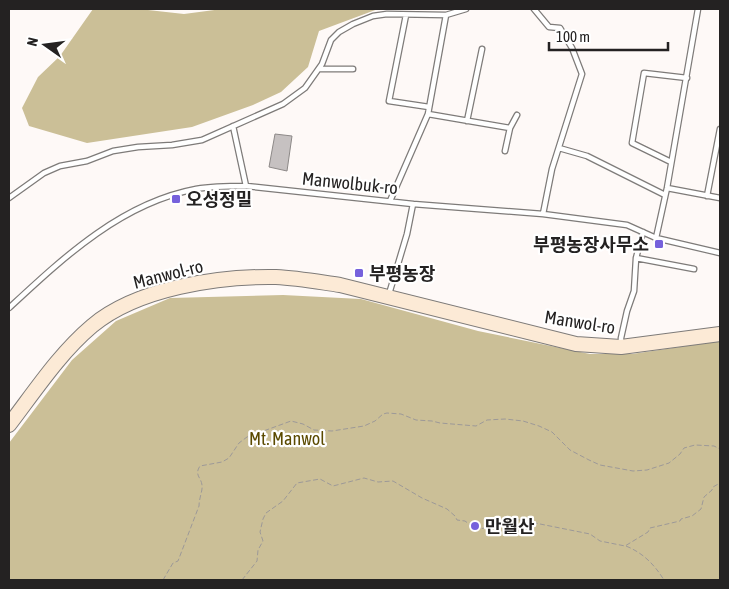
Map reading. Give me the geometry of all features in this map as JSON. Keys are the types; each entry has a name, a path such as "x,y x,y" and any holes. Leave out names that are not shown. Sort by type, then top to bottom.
{"street":[{"name":"Manwol-ro","path":"9,425 65,351 93,325 120,308 151,294 185,285 244,278 276,277 307,280 340,285 576,344 621,347 720,334"}],"lane":[{"path":"9,198 44,173 60,166 87,161 113,151 202,140 283,104 305,88 319,69 331,40 339,32 353,24 373,16 387,14 446,15 466,9"},
{"path":"534,9 549,27 560,28 572,48 582,74 552,169 543,214"},
{"path":"656,238 667,188 698,9"},
{"path":"406,15 389,101 429,108"},
{"path":"390,201 428,114 446,15"},
{"path":"467,121 482,49"},
{"path":"319,69 353,69"},
{"path":"671,162 632,143 644,73 686,78"},
{"path":"428,114 510,128"},
{"path":"505,151 510,128 517,115"},
{"path":"233,126 246,186"},
{"path":"708,196 720,130"},
{"path":"559,148 587,156 665,194"},
{"name":"Manwolbuk-ro","path":"9,308 81,243 114,222 173,195 203,188 246,186 413,204 543,214 627,225 656,238 720,254"},
{"path":"667,188 720,198"},
{"path":"388,297 407,234 413,204"},
{"name":"Manwol-ro","path":"621,347 621,338 627,312 634,291 636,258 643,232"},
{"path":"636,258 694,269"}],"path":[{"path":"163,580 173,563 178,561 198,506 198,497 202,487 202,483 197,476 198,468 222,462 229,458 239,443 247,437 291,421 303,424 314,430 332,431 364,426 376,421 382,414 387,412 401,414 416,420 476,426 487,420 523,421 552,432 570,450 589,460 600,465 633,472 669,463 684,448 695,445 714,446 720,449"},
{"path":"242,580 256,561 258,550 263,541 260,532 266,513 283,501 297,483 320,478 333,486 364,478 378,482 393,481 422,498 447,509 457,520 464,520 477,530 515,519 590,534 600,541 625,546 639,552 652,564 664,580"},
{"path":"625,546 648,532 650,528 680,521 692,516 701,509 706,494 720,483"}],"green space":[{"path":"93,9 139,9 184,14 222,9 378,9 319,31 308,67 281,92 253,105 192,127 87,143 29,126 22,108 38,77 60,56"},
{"name":"Mt. Manwol","path":"283,295 361,299 478,331 590,354 632,354 720,341 720,580 9,580 9,443 72,360 116,321 170,298"}],"building":[{"path":"275,134 292,136 287,171 269,167"}],"place":[{"name":"오성정밀","path":"176,199"},
{"name":"부평농장사무소","path":"659,244"},
{"name":"부평농장","path":"359,273"},
{"name":"만월산","path":"475,526"}]}
